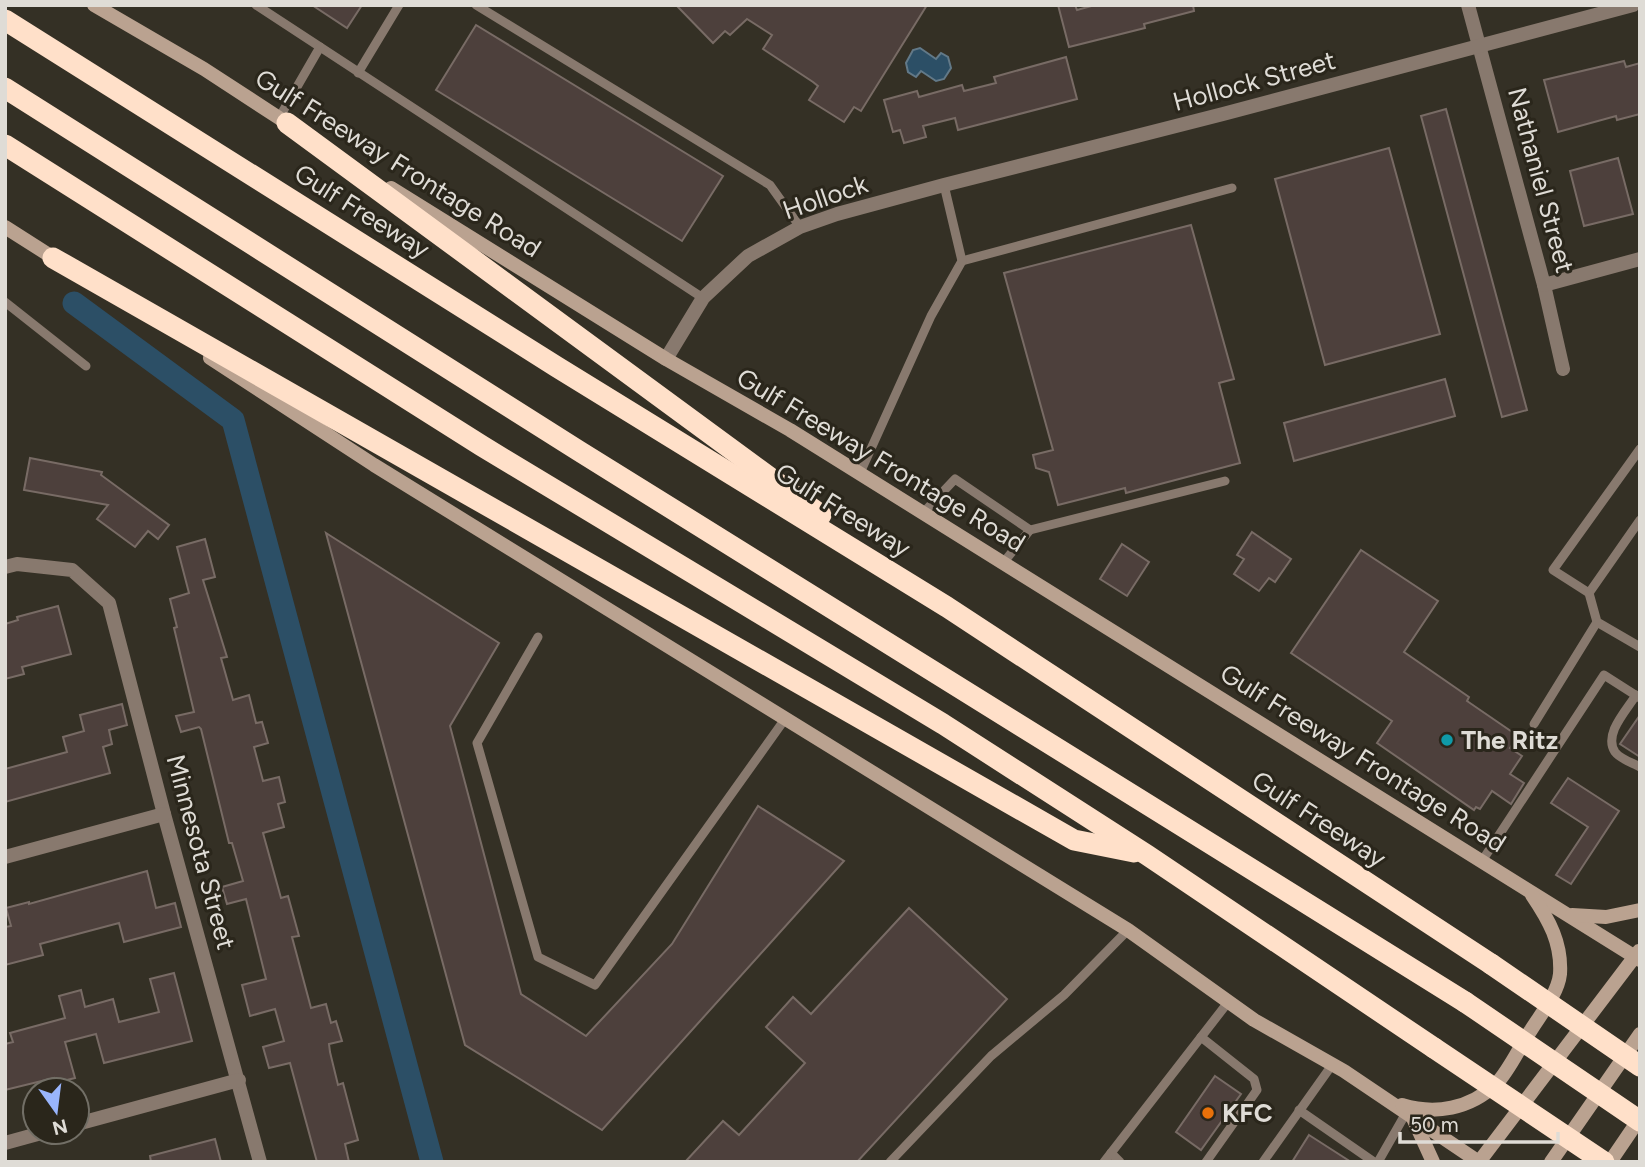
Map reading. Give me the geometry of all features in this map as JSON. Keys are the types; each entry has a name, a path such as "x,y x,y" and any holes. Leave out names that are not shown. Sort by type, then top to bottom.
{"highway":[{"name":"Gulf Freeway","path":"5,20 557,367 947,607 1491,964 1640,1066"},
{"path":"5,88 590,459 1465,1002 1640,1119"},
{"path":"283,120 947,607"},
{"path":"5,145 471,438 943,724 1147,855 1604,1162"},
{"path":"53,258 1074,840 1147,855"}],"main road":[{"name":"Gulf Freeway Frontage Road","path":"94,5 204,69 666,359 860,473 1638,956"},
{"path":"5,227 374,465 1128,930 1254,1020 1332,1065 1479,1162 1638,956"},
{"path":"1390,1102 1415,1109 1445,1110 1470,1102 1496,1083 1549,1002 1560,976 1559,944 1545,913 1530,891"},
{"path":"1568,915 1606,917 1640,910"},
{"path":"1551,1162 1640,1034"},
{"path":"1409,1115 1433,1162"},
{"path":"1610,1162 1640,1119"}],"street":[{"name":"Nathaniel Street","path":"1468,5 1544,285 1563,369"},
{"name":"Hollock Street","path":"887,201 1633,5"},
{"name":"Hollock","path":"666,359 703,298 748,256 800,227 887,201"},
{"path":"1544,285 1640,259"},
{"name":"Minnesota Street","path":"5,567 17,564 72,570 108,603 260,1162"},
{"path":"5,857 164,814"},
{"path":"91,1120 239,1080"}],"lane":[{"path":"256,5 703,298"},
{"path":"358,73 399,5"},
{"path":"477,5 770,185 800,227"},
{"path":"283,120 320,47"},
{"path":"860,473 931,316 962,261 944,185"},
{"path":"962,261 1232,188"},
{"path":"5,302 86,366"},
{"path":"1534,724 1597,622 1590,593 1553,570 1640,449"},
{"path":"923,513 955,479 1030,530"},
{"path":"1003,563 1030,530 1225,481"},
{"path":"1590,593 1640,520"},
{"path":"1597,622 1640,647"},
{"path":"538,636 477,743 538,957 594,985 785,719"},
{"path":"1482,861 1604,675 1638,696 1613,731 1611,742 1616,754 1640,768"},
{"path":"890,1162 991,1056 1064,995 1128,930"},
{"path":"1104,1162 1229,1001"},
{"path":"1201,1037 1254,1079 1257,1090 1206,1162"},
{"path":"1263,1162 1332,1065"},
{"path":"1299,1110 1376,1162 1409,1115"},
{"path":"898,1153 907,1162"},
{"path":"1111,1153 1121,1162"}],"water":[{"path":"920,48 936,59 941,53 948,57 951,68 944,79 936,81 921,71 916,77 908,72 906,63 913,50"}],"building":[{"path":"312,5 362,5 347,28"},
{"path":"676,5 927,5 861,111 854,107 844,122 809,100 818,86 763,49 772,35 747,19 730,35 725,31 713,43"},
{"path":"1058,5 1075,5 1077,10 1095,5 1193,5 1194,11 1144,24 1145,28 1069,47"},
{"path":"476,25 723,176 682,241 436,90"},
{"path":"1066,57 1077,99 958,130 955,118 923,126 926,137 904,143 900,130 893,132 884,100 917,91 919,97 962,85 964,91 996,83 994,77"},
{"path":"1624,61 1626,67 1640,63 1640,114 1617,120 1616,116 1558,132 1544,80"},
{"path":"1446,109 1527,410 1502,417 1421,116"},
{"path":"1389,148 1440,334 1325,365 1275,179"},
{"path":"1618,158 1633,214 1584,226 1570,171"},
{"path":"1191,225 1234,379 1219,383 1240,463 1126,493 1125,488 1058,505 1049,472 1036,468 1033,455 1053,450 1004,273"},
{"path":"1445,379 1455,416 1294,461 1284,423"},
{"path":"30,458 102,472 101,475 169,525 158,539 148,531 135,547 97,519 108,505 24,490"},
{"path":"1252,532 1291,559 1275,582 1269,578 1259,591 1234,574 1244,559 1237,555"},
{"path":"326,533 499,643 450,726 521,994 586,1036 672,944 758,806 844,861 602,1130 465,1045"},
{"path":"205,539 215,577 203,580 227,657 221,658 233,700 249,695 256,723 262,722 268,743 254,747 263,781 279,777 285,802 278,804 284,827 263,833 281,898 288,896 299,936 292,937 311,1008 326,1004 331,1023 336,1021 342,1041 329,1044 338,1085 343,1083 358,1140 345,1144 349,1162 317,1162 290,1063 269,1068 263,1047 284,1041 275,1009 250,1016 242,985 266,979 246,899 227,904 222,887 243,881 232,843 229,843 201,729 199,727 181,732 176,716 194,712 174,628 177,627 170,599 189,593 177,547"},
{"path":"1122,544 1149,562 1127,596 1100,579"},
{"path":"1361,550 1438,601 1404,652 1469,697 1467,701 1518,736 1510,748 1522,756 1510,774 1524,783 1511,804 1492,791 1480,809 1476,807 1474,810 1377,743 1392,721 1291,653"},
{"path":"58,606 71,654 22,667 24,674 5,679 5,624 18,620 17,617"},
{"path":"122,704 127,725 109,730 112,744 103,747 110,773 5,802 5,769 67,752 63,737 84,731 80,715"},
{"path":"1640,715 1640,757 1620,744"},
{"path":"1568,778 1619,811 1571,884 1556,875 1588,827 1551,803"},
{"path":"147,871 156,908 175,903 181,927 124,942 119,923 40,944 43,955 5,965 5,927 11,926 6,908"},
{"path":"909,908 1007,999 857,1162 685,1162 723,1121 739,1135 805,1063 766,1027 793,997 811,1014"},
{"path":"174,973 192,1041 104,1063 96,1034 65,1042 74,1076 21,1076 21,1086 5,1090 5,1044 13,1042 10,1033 65,1018 59,996 81,990 85,1007 113,999 119,1022 159,1012 150,979"},
{"name":"KFC","path":"1215,1076 1241,1094 1201,1150 1176,1132"},
{"path":"1309,1135 1351,1162 1292,1162"},
{"path":"215,1139 221,1162 151,1162 150,1156"}],"waterway":[{"path":"74,303 233,420 432,1162"}],"place":[{"name":"The Ritz","path":"1447,740"},
{"name":"KFC","path":"1208,1113"}]}
